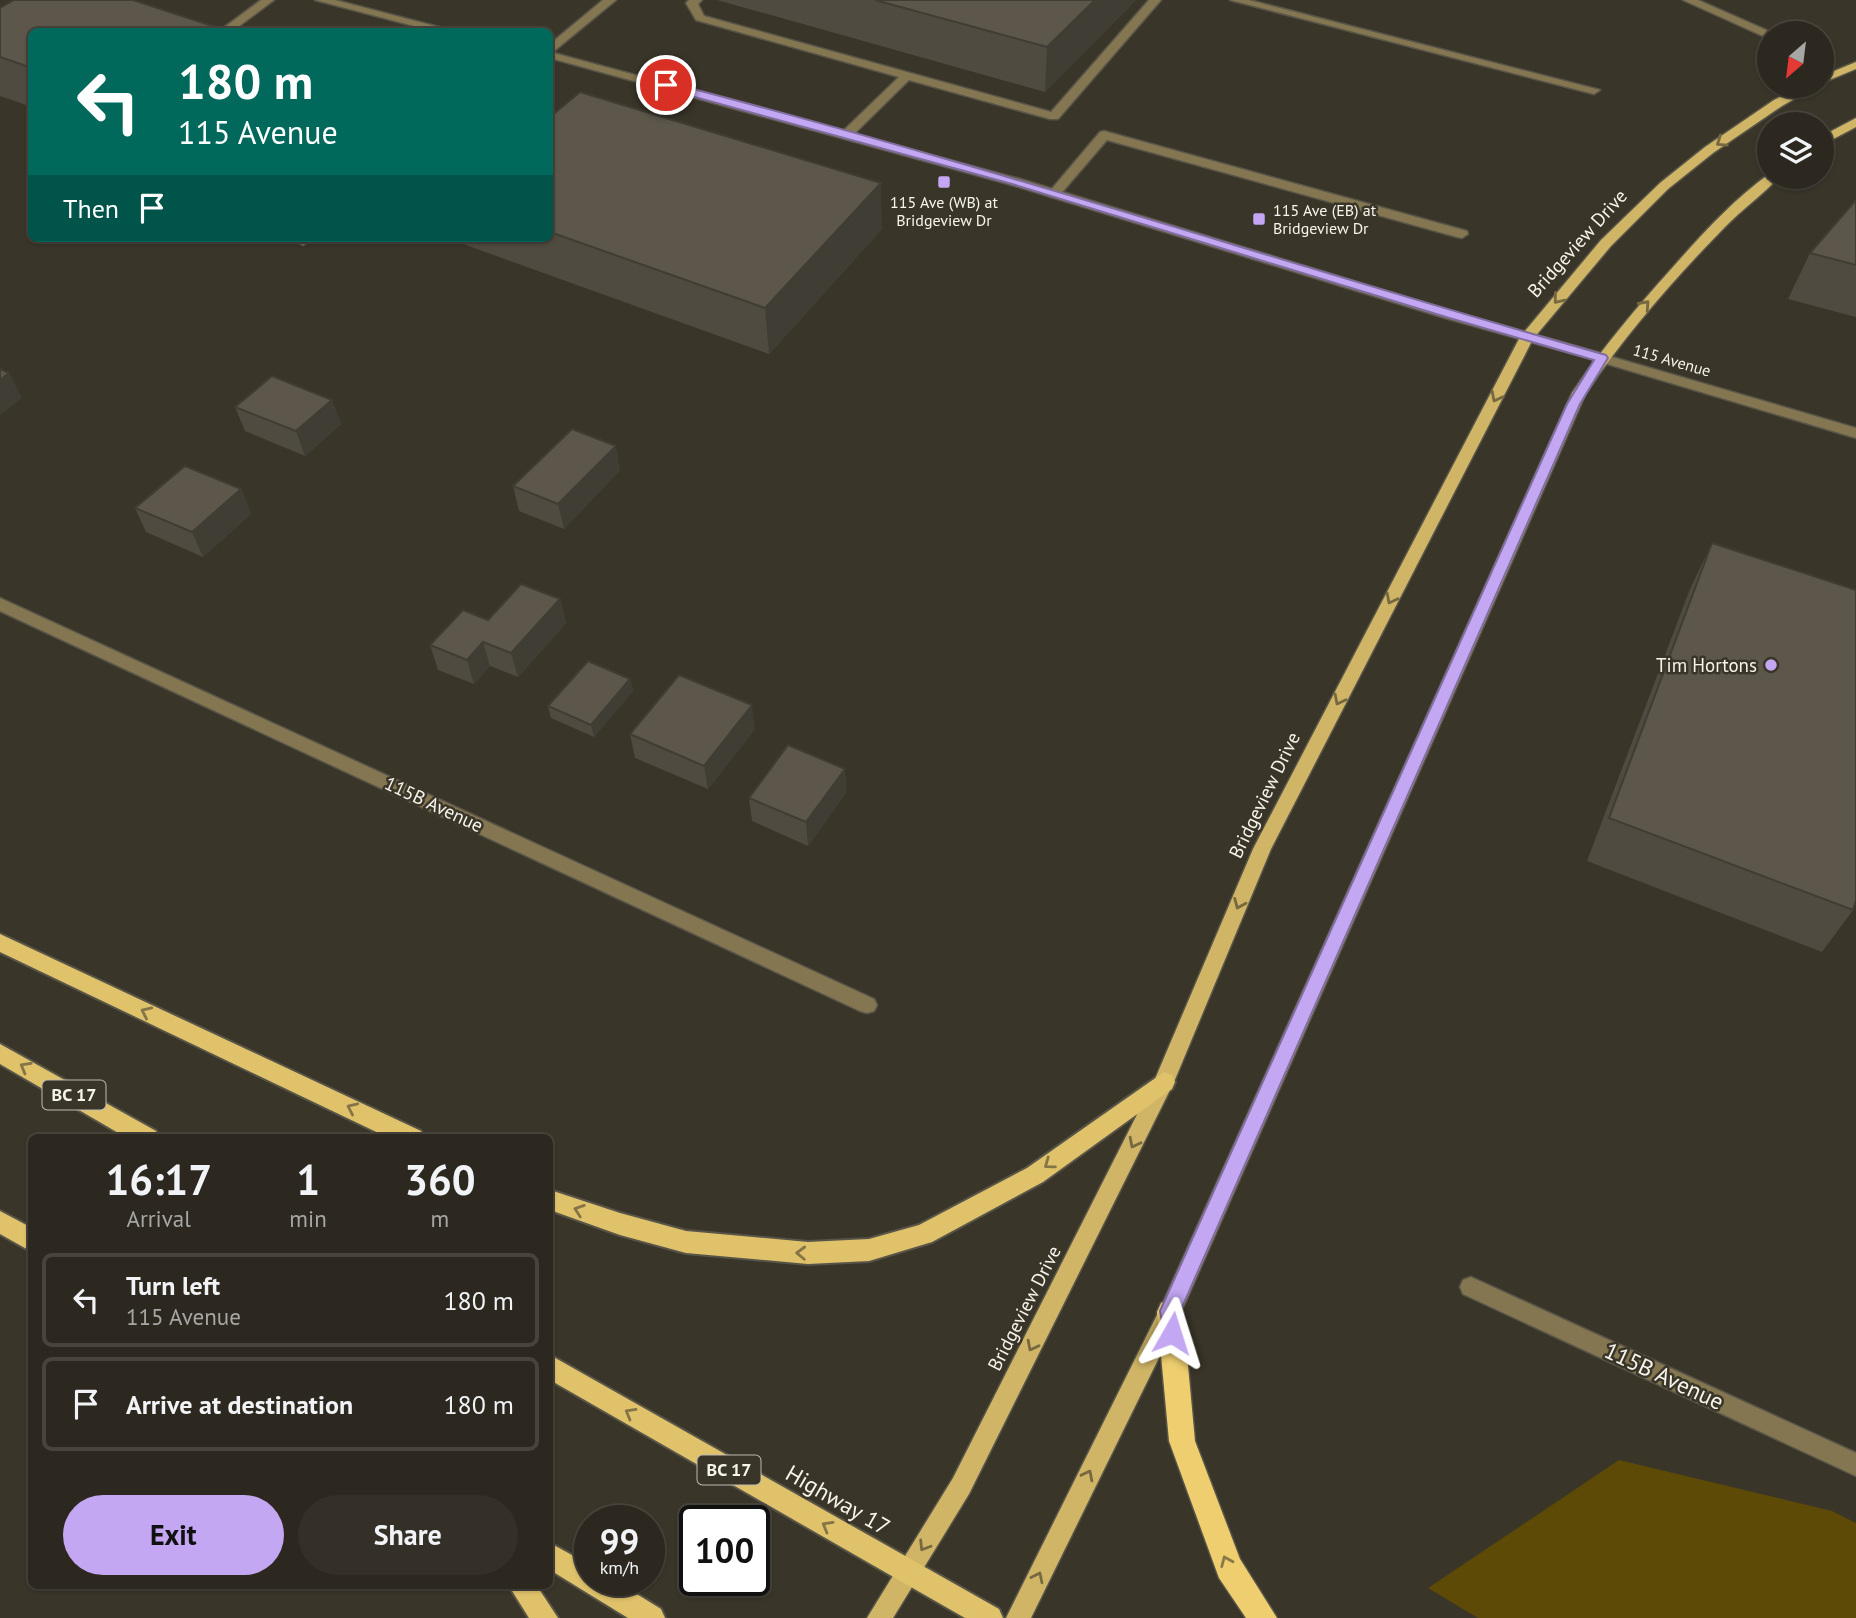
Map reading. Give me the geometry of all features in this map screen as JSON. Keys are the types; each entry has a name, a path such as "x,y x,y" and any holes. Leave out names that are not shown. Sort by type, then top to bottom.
{"highway":[{"path":"0,943 405,1134"},
{"name":"BC 17","path":"0,1053 141,1134"},
{"path":"553,1201 620,1224 687,1242 808,1254 869,1250 924,1234 1035,1175 1164,1082"},
{"path":"0,1222 28,1239"},
{"path":"1170,1311 1182,1441 1229,1569 1263,1618"},
{"name":"Highway 17","path":"553,1369 989,1618"},
{"path":"553,1558 652,1618"},
{"path":"524,1589 545,1618"}],"main road":[{"path":"1834,75 1856,65"},
{"name":"Bridgeview Drive","path":"879,1618 961,1486 1164,1082 1262,849 1527,337 1606,243 1664,186 1720,142 1788,98"},
{"path":"1834,134 1856,122"},
{"path":"1018,1618 1170,1311 1574,404 1602,358 1710,232 1759,189"}],"street":[{"path":"229,28 268,0"},
{"path":"321,0 436,28"},
{"path":"553,49 610,0"},
{"path":"696,0 692,3 700,18 905,77 1054,116 1155,0"},
{"path":"1236,0 1594,90"},
{"path":"1689,0 1757,31"},
{"name":"115 Avenue","path":"553,53 1054,194 1856,433"},
{"path":"846,134 905,77"},
{"path":"1054,194 1104,135 1462,234"},
{"name":"115B Avenue","path":"0,604 867,1005"},
{"name":"115B Avenue","path":"1471,1287 1856,1465"}],"shaded area":[{"path":"1619,1460 1832,1511 1856,1523 1856,1618 1478,1618 1428,1588"}],"building":[{"path":"14,0 133,0 219,28 28,28 28,67 0,57 0,8"},
{"path":"875,0 1095,0 1047,47"},
{"path":"580,92 881,183 765,308 553,233 553,114"},
{"path":"1856,200 1856,265 1810,253"},
{"path":"0,369 9,373 0,380"},
{"path":"272,376 332,400 296,431 235,407"},
{"path":"572,429 616,446 558,504 513,486"},
{"path":"185,466 241,489 192,532 135,508"},
{"path":"1712,543 1856,590 1856,900 1853,910 1609,818"},
{"path":"521,584 560,599 511,653 483,642 467,660 430,645 463,610 488,620"},
{"path":"588,661 630,679 591,725 548,706"},
{"path":"679,675 752,705 704,766 630,734"},
{"path":"788,745 845,769 806,822 749,798"}],"place":[{"name":"115 Ave (WB) at Bridgeview Dr","path":"944,182"},
{"name":"115 Ave (EB) at Bridgeview Dr","path":"1259,219"},
{"name":"Tim Hortons","path":"1771,665"}],"route":[{"path":"666,85 1016,182 1450,315 1602,358 1574,404 1170,1311 1172,1333"}]}
